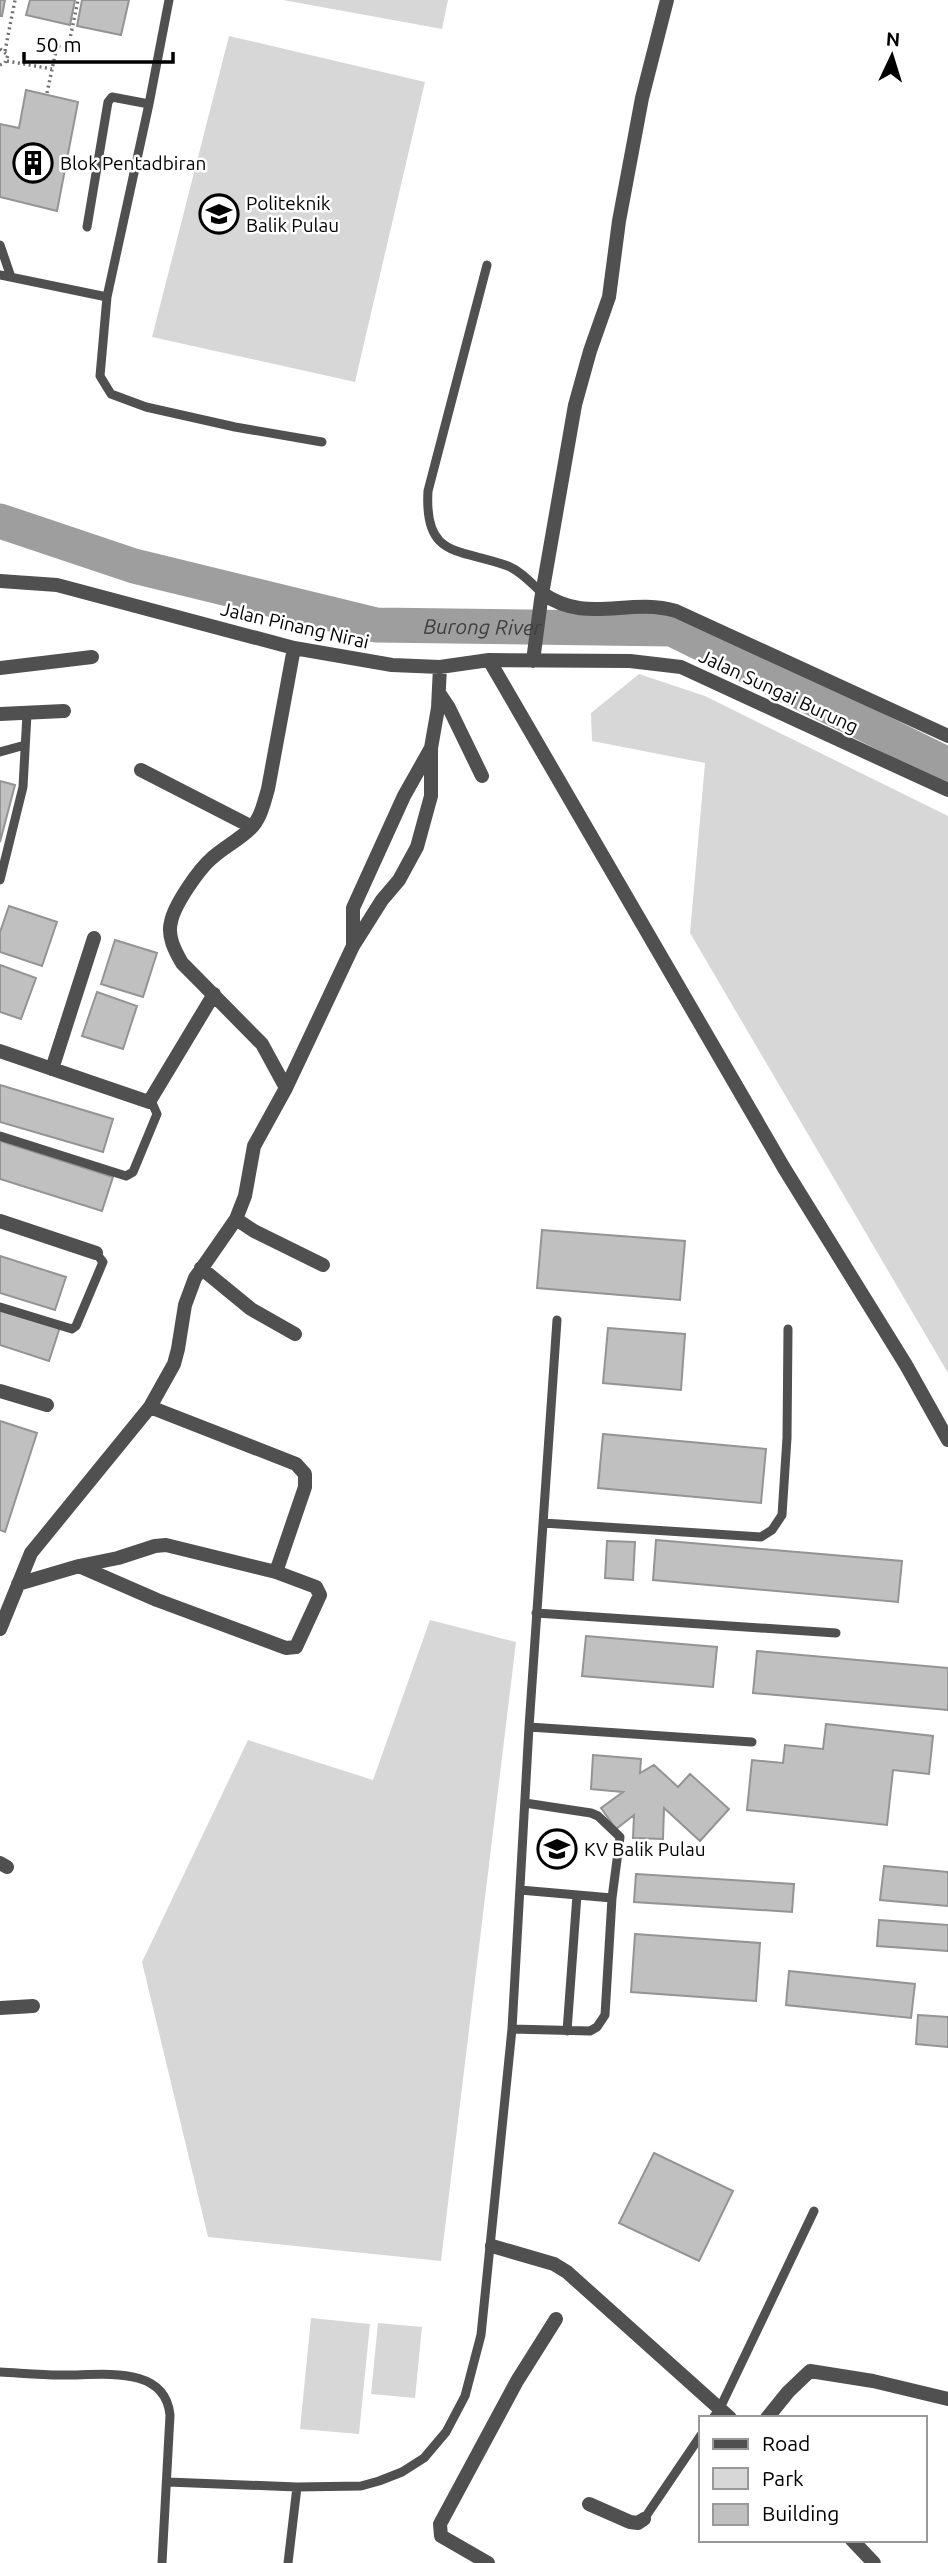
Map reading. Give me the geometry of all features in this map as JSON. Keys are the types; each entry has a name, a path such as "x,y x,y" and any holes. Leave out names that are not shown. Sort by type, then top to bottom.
{"street":[{"path":"533,654 575,405 609,297 619,220 642,98 667,0"},
{"name":"Jalan Pinang Nirai","path":"0,582 57,585 294,648 392,665 440,667 533,654 586,661"},
{"path":"541,596 584,610 643,606 676,611 948,736"},
{"path":"286,1088 262,1044 182,963 170,934 171,921 197,876 211,859 252,827 261,811 268,789 294,648"},
{"path":"0,668 92,657"},
{"path":"489,660 784,1168 906,1365 948,1440"},
{"name":"Jalan Sungai Burung","path":"586,661 630,661 681,667 948,790"},
{"path":"0,1629 31,1553 150,1407 174,1364 184,1305 201,1268 236,1219 245,1196 254,1146 286,1088 353,946 382,900 399,880 417,847 431,796 431,748 440,667"},
{"path":"439,693 482,776"},
{"path":"0,714 64,711"},
{"path":"353,946 353,908 404,796 431,748"},
{"path":"141,770 252,827"},
{"path":"52,1069 94,938"},
{"path":"0,1051 149,1102 215,994"},
{"path":"236,1219 254,1231 323,1265"},
{"path":"0,1221 96,1252"},
{"path":"201,1268 251,1309 295,1334"},
{"path":"0,1391 47,1405"},
{"path":"150,1407 296,1464 304,1474 305,1487 276,1573"},
{"path":"18,1584 79,1566 166,1545 276,1573 316,1587 320,1595 296,1647 286,1648 147,1596 79,1566"},
{"path":"0,2008 33,2006"},
{"path":"492,2246 554,2264 567,2272 721,2414"},
{"path":"488,2563 441,2536 440,2524 517,2381 556,2319"},
{"path":"769,2416 810,2371 860,2379 948,2399"},
{"path":"589,2504 630,2522 638,2523 644,2519"},
{"path":"854,2542 874,2563"}],"lane":[{"path":"169,0 107,297 100,376 111,394 146,407 235,427 322,442"},
{"path":"87,227 107,102 113,97 149,104"},
{"path":"0,245 11,277"},
{"path":"487,265 428,491 427,514 436,538 448,547 466,556 506,566 523,574 541,596"},
{"path":"0,275 107,297"},
{"path":"0,880 23,787 27,714"},
{"path":"0,752 25,746"},
{"path":"0,1136 126,1176 133,1171 157,1114 149,1102"},
{"path":"0,1307 72,1329 76,1326 103,1262 96,1252"},
{"path":"168,2482 297,2487 361,2486 379,2482 424,2458 446,2432 465,2396 481,2335 512,2029 529,1727 557,1320"},
{"path":"543,1523 761,1537 772,1530 782,1515 783,1503 787,1438 788,1329"},
{"path":"537,1613 836,1633"},
{"path":"529,1727 752,1742"},
{"path":"512,2029 590,2031 597,2027 605,2015 612,1898 620,1837 592,1813 525,1803"},
{"path":"520,1890 612,1898"},
{"path":"567,2031 577,1895"},
{"path":"721,2414 814,2211"},
{"path":"0,2372 131,2376 146,2380 164,2393 169,2400 168,2482 162,2563"},
{"path":"644,2519 699,2438"},
{"path":"288,2563 297,2487"}],"path":[{"path":"7,61 8,55 2,50 15,0"},
{"path":"47,93 57,46 68,48 78,0"},
{"path":"0,65 7,61 52,69"}],"green space":[{"path":"283,0 448,0 442,29"},
{"path":"229,36 425,82 355,382 152,337"},
{"path":"639,674 705,696 948,816 948,1373 690,933 705,763 592,741 591,713"},
{"path":"430,1620 516,1642 441,2261 208,2237 142,1962 248,1740 373,1780"},
{"path":"311,2318 370,2324 359,2434 300,2429"},
{"path":"378,2323 422,2327 415,2398 371,2394"}],"building":[{"path":"0,0 5,0 2,16 0,16"},
{"path":"30,0 75,0 70,25 26,15"},
{"path":"82,0 129,0 121,35 77,26"},
{"name":"Blok Pentadbiran","path":"26,90 78,102 57,211 0,197 0,124 19,128"},
{"path":"0,781 15,785 0,842"},
{"path":"9,906 57,922 42,966 0,952 0,932"},
{"path":"115,940 157,953 143,997 101,984"},
{"path":"0,965 36,978 21,1019 0,1012"},
{"path":"97,992 137,1006 123,1049 82,1036"},
{"path":"0,1085 113,1119 103,1152 0,1122"},
{"path":"0,1141 113,1177 102,1211 0,1179"},
{"path":"542,1230 685,1241 680,1300 537,1288"},
{"path":"0,1256 66,1277 55,1310 0,1293"},
{"path":"0,1309 60,1327 49,1361 0,1345"},
{"path":"608,1328 685,1334 681,1390 603,1383"},
{"path":"0,1421 37,1433 5,1532 0,1530"},
{"path":"603,1434 766,1449 761,1503 598,1488"},
{"path":"656,1540 902,1561 898,1602 653,1580"},
{"path":"607,1541 635,1542 633,1580 605,1578"},
{"path":"586,1636 717,1647 713,1687 582,1676"},
{"path":"757,1651 948,1668 948,1710 753,1693"},
{"path":"826,1724 933,1736 929,1774 893,1770 887,1825 747,1810 752,1760 783,1763 785,1745 823,1749"},
{"path":"593,1755 641,1759 640,1773 654,1765 678,1787 690,1774 729,1809 700,1841 664,1808 663,1839 633,1838 634,1815 616,1829 601,1808 623,1792 591,1789"},
{"path":"884,1866 948,1872 948,1906 880,1900"},
{"path":"636,1874 794,1884 792,1912 634,1902"},
{"path":"879,1920 948,1925 948,1951 877,1946"},
{"path":"635,1934 760,1943 756,2001 631,1992"},
{"path":"789,1971 915,1984 911,2018 786,2005"},
{"path":"918,2015 948,2017 948,2047 916,2044"},
{"path":"654,2153 733,2191 699,2261 619,2223"}],"waterway":[{"name":"Burong River","path":"0,521 134,566 376,625 672,629 948,765"}],"place":[{"name":"Blok Pentadbiran","path":"33,163"},
{"name":"Politeknik Balik Pulau","path":"219,214"},
{"name":"KV Balik Pulau","path":"557,1849"}]}
